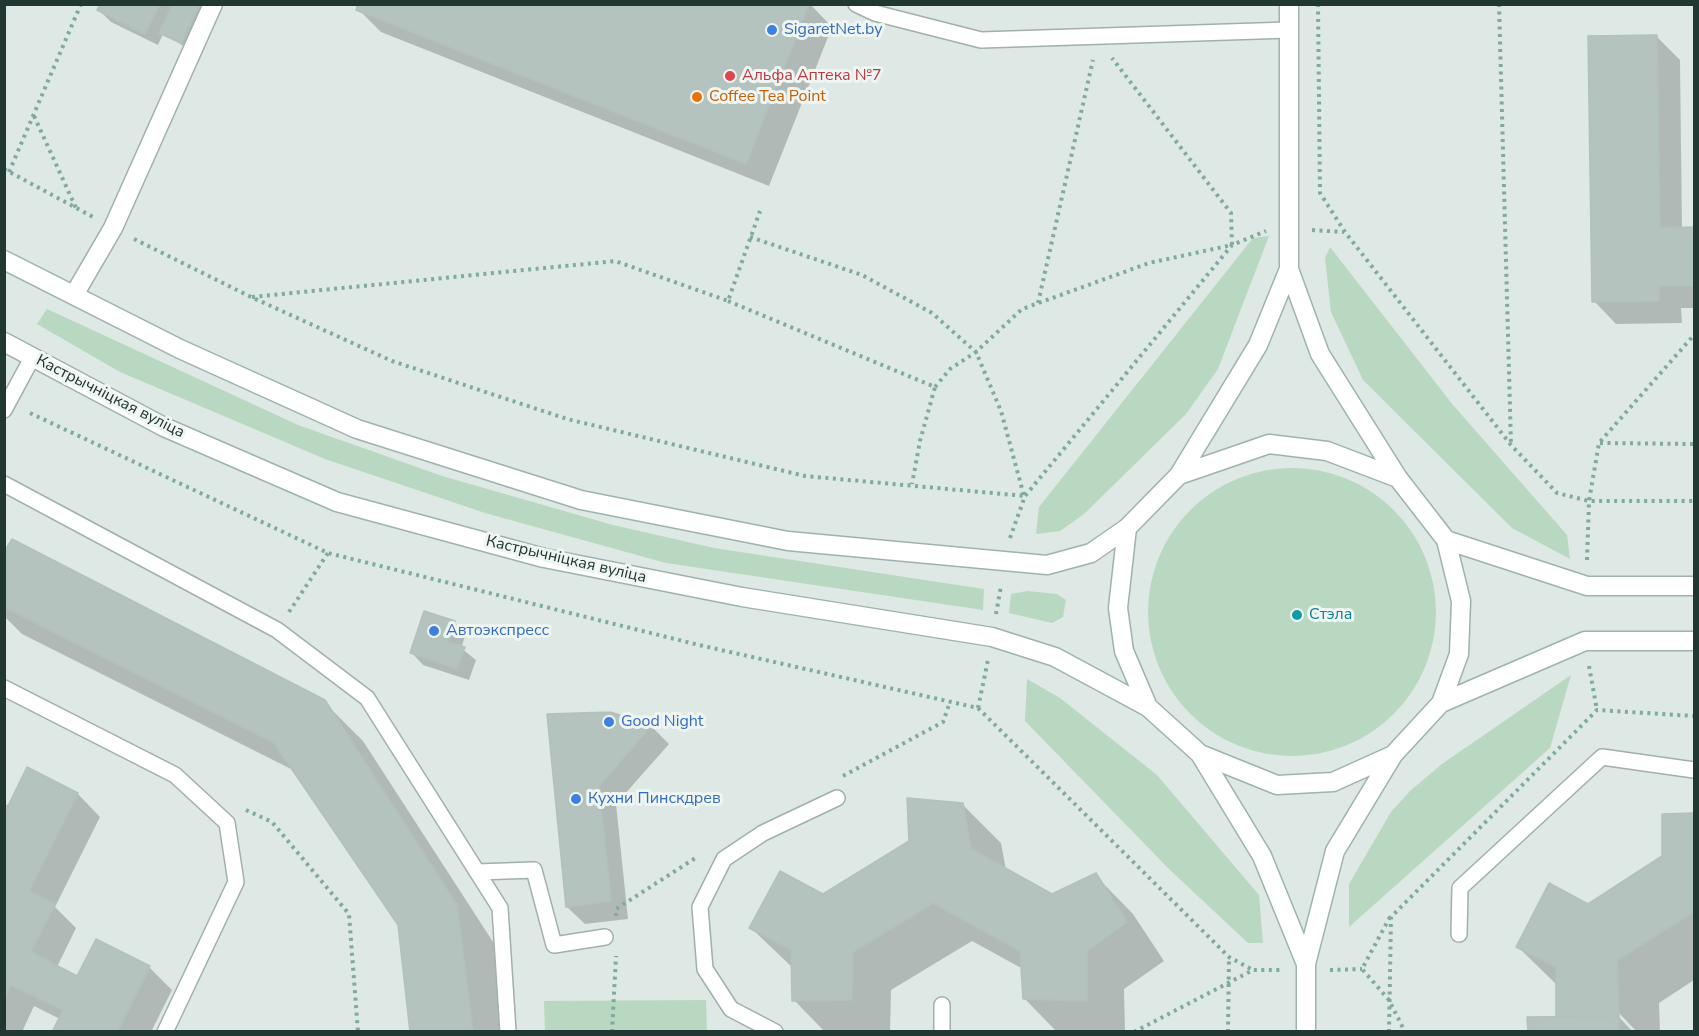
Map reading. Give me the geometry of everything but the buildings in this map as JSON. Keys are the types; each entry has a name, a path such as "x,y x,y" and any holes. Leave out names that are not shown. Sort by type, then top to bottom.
{"main road":[{"path":"74,295 113,228 213,4"},
{"path":"1289,4 1289,269 1320,354 1398,478 1446,540 1461,601 1459,654 1441,703 1393,755 1335,851 1306,964 1306,1032"},
{"path":"4,260 180,349 357,429 581,500 788,541 1047,565 1091,553 1127,528 1179,475 1258,345 1289,269"},
{"name":"Кастрычніцкая вуліца","path":"4,342 164,427 337,502 544,558 742,597 992,637 1055,657 1148,707"},
{"path":"1179,475 1269,444 1327,451 1398,478"},
{"path":"1127,528 1118,608 1124,651 1148,707 1200,754 1262,856 1306,964"},
{"path":"1446,540 1587,586 1695,586"},
{"path":"1441,703 1585,642 1695,641"},
{"path":"1200,754 1276,785 1333,782 1393,755"}],"lane":[{"path":"856,4 874,13 981,40 1097,39 1289,30"},
{"path":"4,410 32,358"},
{"path":"4,484 277,630 367,698 500,908 507,1032"},
{"path":"4,688 176,775 227,823 236,882 165,1032"},
{"path":"1459,934 1460,888 1602,757 1695,770"},
{"path":"775,1032 731,1009 705,969 700,907 724,859 763,832 837,798"},
{"path":"477,872 534,870 554,945 605,938"},
{"path":"942,1005 942,1032"}],"path":[{"path":"9,172 81,4"},
{"path":"1318,4 1320,193 1345,232 1511,445 1557,494 1589,501 1695,501"},
{"path":"1499,4 1511,445"},
{"path":"1008,543 1025,496 1232,245 1231,213 1097,39"},
{"path":"1038,303 1097,39"},
{"path":"34,116 76,208"},
{"path":"4,169 113,228 251,297 392,361 567,419 805,476 1025,496"},
{"path":"728,301 760,211"},
{"path":"912,484 920,441 935,387 950,369 976,352 1022,309 1149,263 1232,245 1265,231"},
{"path":"750,237 862,275 932,313 976,352 1001,411 1025,496"},
{"path":"251,297 615,261 728,301 935,387"},
{"path":"1587,554 1589,501 1599,443 1695,335"},
{"path":"53,425 209,495 328,553 699,645 978,708 1229,957 1254,970 1134,1032"},
{"path":"1599,443 1695,444"},
{"path":"277,630 328,553"},
{"path":"978,708 984,690"},
{"path":"1597,710 1695,716"},
{"path":"240,807 272,822 349,914 358,1032"},
{"path":"616,918 616,909 699,855"},
{"path":"1390,917 1362,969 1389,1000 1405,1032"},
{"path":"612,1032 617,949"},
{"path":"1228,1032 1229,957"}],"green space":[{"path":"1269,236 1218,369 1186,414 1084,514 1060,531 1036,534 1039,507 1253,238"},
{"path":"1330,247 1453,405 1567,535 1570,559 1512,528 1363,380 1331,312 1325,258"},
{"path":"47,309 298,425 442,476 613,525 714,548 984,589 983,610 666,563 485,513 325,459 120,372 37,324"},
{"path":"1292,468 1320,471 1347,479 1372,492 1394,510 1412,532 1425,557 1433,584 1436,612 1433,640 1425,667 1412,692 1394,714 1372,732 1347,745 1320,753 1292,756 1264,753 1237,745 1212,732 1190,714 1172,692 1159,667 1151,640 1148,612 1151,584 1159,557 1172,532 1190,510 1212,492 1237,479 1264,471"},
{"path":"1027,591 1057,594 1066,600 1063,617 1052,623 1009,613 1011,594"},
{"path":"1571,675 1550,748 1349,927 1349,884 1391,812 1410,791 1442,764"},
{"path":"1027,679 1060,698 1157,775 1259,895 1263,943 1248,943 1170,870 1025,721"},
{"path":"706,1000 707,1031 545,1031 544,1001"}],"place":[{"name":"SigaretNet.by","path":"772,30"},
{"name":"Альфа Аптека №7","path":"730,76"},
{"name":"Coffee Tea Point","path":"697,97"},
{"name":"Стэла","path":"1297,615"},
{"name":"Автоэкспресс","path":"434,631"},
{"name":"Good Night","path":"609,722"},
{"name":"Кухни Пинскдрев","path":"576,799"}]}
